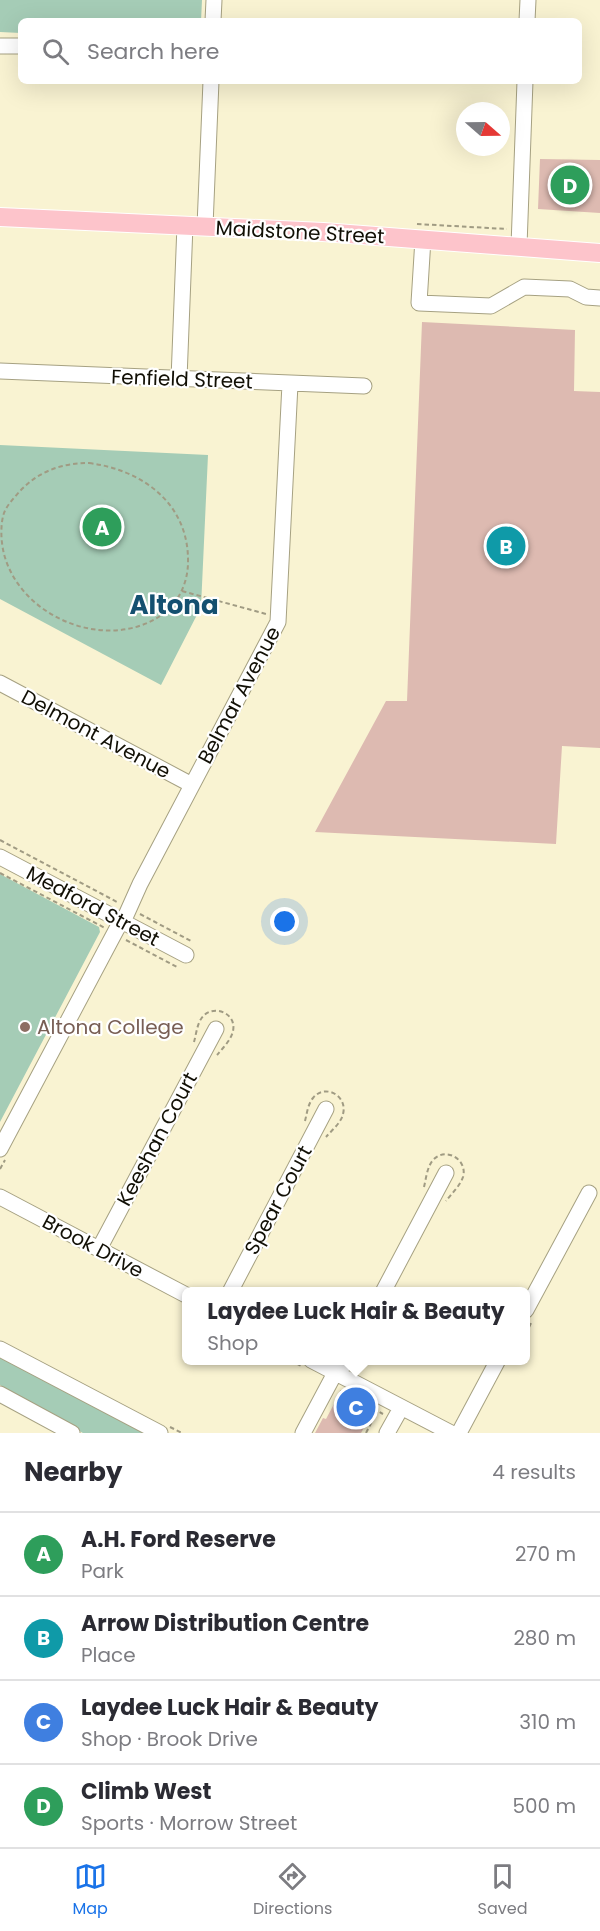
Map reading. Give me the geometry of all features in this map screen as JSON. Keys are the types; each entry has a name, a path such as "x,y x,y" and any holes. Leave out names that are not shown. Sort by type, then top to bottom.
{"main road":[{"name":"Maidstone Street","path":"0,217 419,232 519,246 600,253"}],"street":[{"path":"213,18 214,0"},
{"path":"527,18 528,0"},
{"path":"0,45 18,46"},
{"path":"205,226 211,84"},
{"path":"519,246 525,84"},
{"path":"179,379 185,225"},
{"path":"419,232 419,303 491,306 524,287 570,289 586,297 600,298"},
{"name":"Fenfield Street","path":"0,371 364,386"},
{"name":"Belmar Avenue","path":"0,1149 278,622 290,384"},
{"name":"Delmont Avenue","path":"0,683 192,785"},
{"name":"Medford Street","path":"0,856 122,918 186,955"},
{"name":"Keeshan Court","path":"99,1249 216,1029"},
{"name":"Spear Court","path":"233,1287 326,1109"},
{"path":"386,1287 446,1173"},
{"path":"530,1301 589,1193"},
{"name":"Brook Drive","path":"0,1197 182,1293"},
{"path":"0,1349 160,1433"},
{"path":"320,1365 451,1433"},
{"path":"303,1433 342,1365"},
{"path":"459,1433 495,1365"},
{"path":"0,1394 72,1433"},
{"path":"387,1433 400,1408"}],"path":[{"path":"419,232 509,229"},
{"path":"67,464 103,464 133,475 160,494 182,524 188,551 187,576 182,591 170,608 141,626 105,630 70,623 53,615 35,602 19,585 11,572 3,547 2,514 25,487 40,474 56,467 67,464"},
{"path":"182,591 269,614 268,620"},
{"path":"0,840 122,918 186,955"},
{"path":"0,873 122,918 186,955"},
{"path":"366,1433 378,1411"}],"green space":[{"path":"0,0 202,0 201,18 18,18 18,33 0,32"},
{"path":"0,445 208,455 201,607 161,685 0,599"},
{"name":"Altona College","path":"0,874 99,927 100,932 0,1122"},
{"path":"0,1354 151,1433 83,1433 30,1405 0,1385"}],"building":[{"path":"540,159 600,160 600,213 538,209"},
{"path":"422,322 575,330 574,391 600,392 600,748 562,746 556,844 315,832 386,701 407,701"},
{"path":"343,1395 373,1411 361,1433 315,1433 334,1404 338,1406"}],"place":[{"name":"Climb West","path":"570,185"},
{"name":"A.H. Ford Reserve","path":"102,527"},
{"name":"Arrow Distribution Centre","path":"506,546"},
{"name":"Altona College","path":"25,1027"},
{"name":"Laydee Luck Hair & Beauty","path":"356,1407"}],"district":[{"name":"Altona","path":"174,605"}]}
